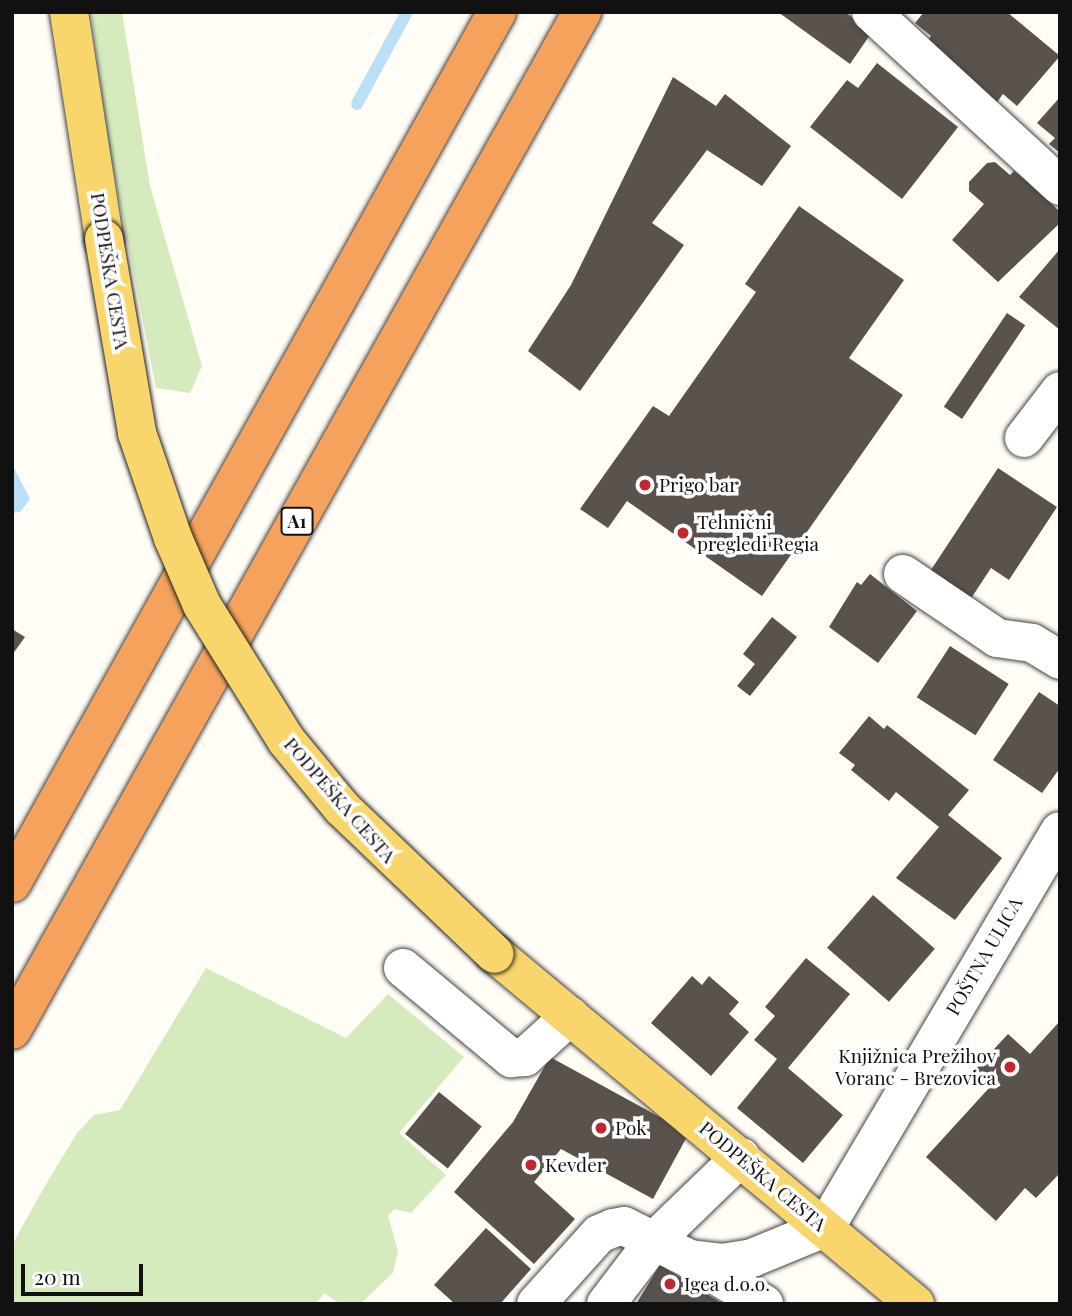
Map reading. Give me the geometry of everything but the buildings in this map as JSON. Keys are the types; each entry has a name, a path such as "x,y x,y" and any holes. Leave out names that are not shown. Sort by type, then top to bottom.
{"highway":[{"path":"12,883 497,12"},
{"name":"A1","path":"12,1030 582,12"}],"main road":[{"name":"PODPEŠKA CESTA","path":"69,12 137,433 173,538 202,605 286,740 342,808 495,954 915,1304"}],"street":[{"path":"872,12 1060,186"},
{"path":"1024,438 1060,391"},
{"path":"903,574 997,638 1032,643 1060,660"},
{"name":"POŠTNA ULICA","path":"825,1228 1060,831"},
{"path":"403,968 511,1058 525,1057 570,1016"},
{"path":"606,1304 654,1241 741,1157"},
{"path":"536,1304 599,1234 624,1226 690,1259 764,1304"},
{"path":"690,1259 722,1263 752,1258 825,1228"}],"green space":[{"path":"91,12 122,12 150,186 202,366 190,393 156,388 109,148"},
{"path":"206,968 346,1038 388,994 464,1057 399,1133 446,1175 411,1213 395,1209 388,1215 398,1251 393,1273 360,1304 340,1304 324,1293 316,1304 12,1304 12,1245 46,1184 77,1133 94,1115 120,1110"}],"water":[{"path":"12,464 30,499 20,512 12,513"}],"waterway":[{"path":"357,104 407,12"}],"place":[{"name":"Prigo bar","path":"645,485"},
{"name":"Tehnični pregledi Regia","path":"683,533"},
{"name":"Knjižnica Prežihov Voranc - Brezovica","path":"1010,1067"},
{"name":"Pok","path":"601,1128"},
{"name":"Kevder","path":"531,1165"},
{"name":"Igea d.o.o.","path":"670,1284"}]}
